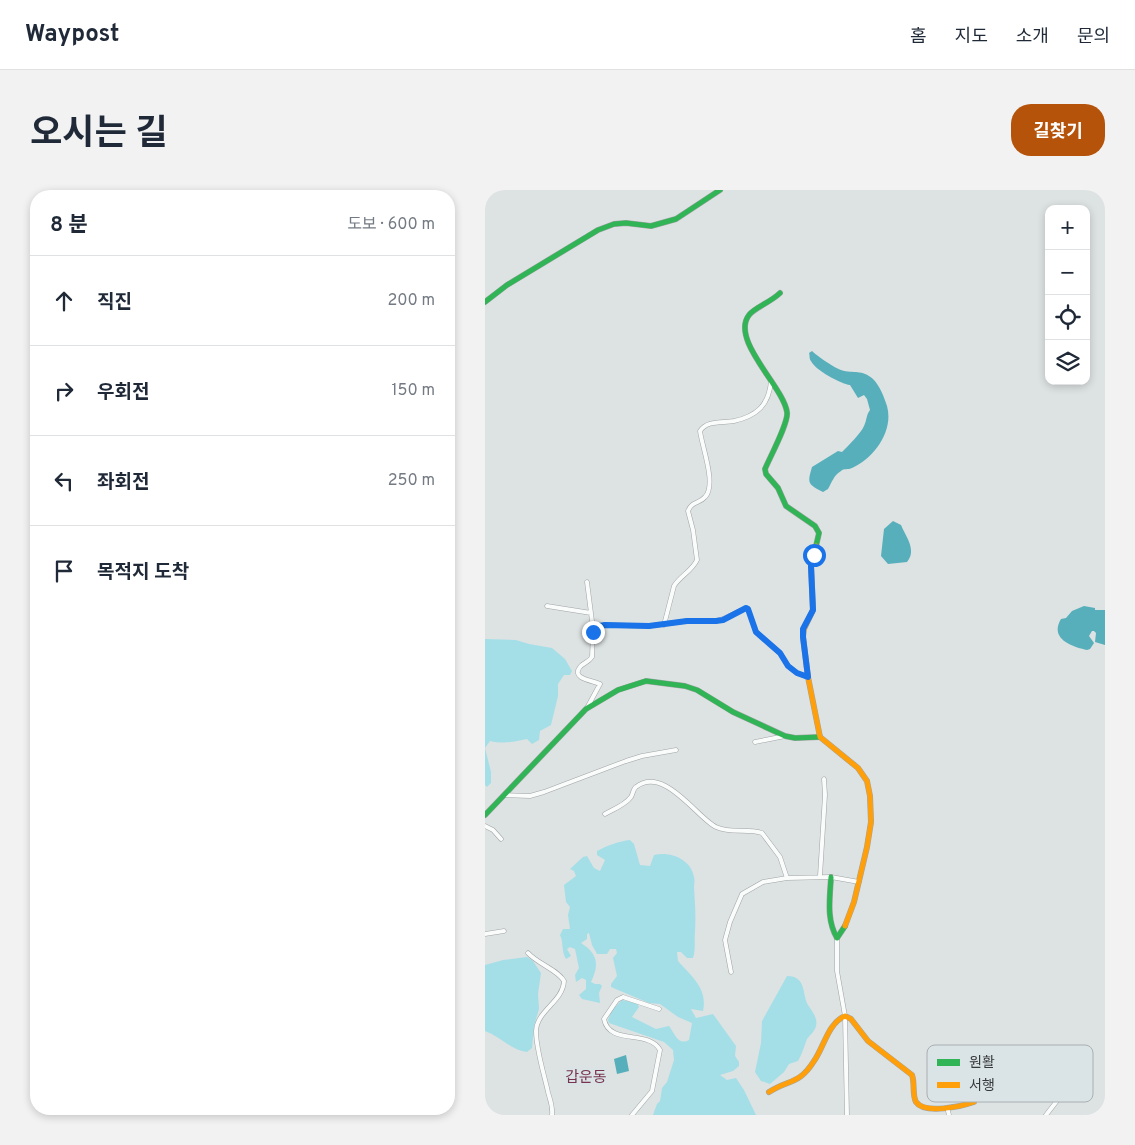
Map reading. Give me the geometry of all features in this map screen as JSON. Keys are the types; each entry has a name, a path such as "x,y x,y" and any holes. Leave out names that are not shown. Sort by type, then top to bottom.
{"street":[{"path":"485,302 507,285 598,230 619,223 651,226 676,219 721,190"},
{"path":"781,293 769,303 753,309 749,313 744,331 746,340 785,405 788,418 787,425 779,436 767,461 766,474 778,488 786,506 815,526 819,532 811,566 813,610 803,629 808,677 820,737"},
{"path":"664,625 674,586 695,565 697,560 688,511 691,505 705,497 709,490 710,481 701,432 703,428 709,425 717,422 734,421 761,409 767,402 771,381"},
{"path":"587,582 595,628 593,632 592,657 579,668 578,672 580,677 600,684 587,709"},
{"path":"547,606 591,612"},
{"path":"595,628 605,625 649,626 687,621 720,621 746,608 756,632 780,653 788,666 797,673 808,677"},
{"path":"485,815 550,744 587,709 618,690 646,681 685,686 697,690 733,712 785,736 795,738 820,737 858,768 866,779 869,787 871,824 859,882 843,932 837,938"},
{"path":"755,742 785,736"},
{"path":"504,795 530,796 634,758 676,750"},
{"path":"820,876 825,795 824,779"},
{"path":"605,814 626,802 637,786 655,783 667,787 686,800 716,827 736,832 753,831 762,833 780,857 787,878"},
{"path":"485,826 493,830 501,839"},
{"path":"731,972 725,940 741,894 763,882 787,878 831,876 859,882"},
{"path":"831,876 829,912 834,934 837,938 837,971 845,1016 847,1115"},
{"path":"485,934 504,931"},
{"path":"528,953 550,970 557,972 564,981 557,999 542,1016 536,1030 543,1069 552,1103 552,1115"},
{"path":"632,1115 652,1091 660,1050 650,1041 617,1034 609,1030 604,1018 617,1000 623,997 659,1009"},
{"path":"769,1092 774,1088 792,1082 809,1070 834,1023 845,1016"},
{"path":"845,1016 851,1019 868,1042 912,1075 917,1104 928,1110 948,1113 974,1102"},
{"path":"1046,1115 1056,1102"}],"shaded area":[{"path":"812,351 838,369 861,373 873,379 883,395 888,415 888,425 885,434 875,451 852,468 839,473 833,479 828,489 823,492 810,483 809,477 812,467 838,451 842,452 862,429 870,410 864,395 858,398 850,385 829,376 813,365 809,353"},
{"path":"893,521 901,525 910,544 911,553 907,562 888,564 881,556 884,529"},
{"path":"1084,606 1095,608 1095,610 1105,610 1105,645 1095,642 1096,633 1094,631 1089,636 1094,643 1087,650 1075,647 1060,637 1058,626 1061,619 1066,618 1072,611"},
{"path":"485,639 516,640 552,648 565,659 572,671 570,675 564,675 558,684 558,696 551,725 540,731 539,740 532,744 527,739 508,742 490,741 485,748"},
{"path":"485,748 491,772 491,783 487,787 485,785"},
{"path":"630,840 634,844 640,865 650,866 654,855 667,854 684,861 692,871 694,880 695,948 693,958 687,958 681,952 677,952 678,961 701,989 704,1003 703,1011 691,1009 696,1018 713,1014 736,1046 735,1056 739,1066 733,1071 720,1075 727,1080 736,1078 756,1115 653,1115 660,1101 662,1088 667,1082 674,1060 673,1050 664,1042 609,1023 608,1020 612,1010 622,1000 637,1003 639,1007 632,1017 656,1029 669,1026 677,1038 682,1041 689,1040 692,1023 678,1017 660,1004 649,1003 611,987 617,976 613,958 617,953 616,949 610,949 607,954 597,954 589,933 587,934 587,939 581,943 594,955 596,964 591,982 602,986 599,993 600,1003 582,999 579,995 586,989 586,980 582,978 576,982 575,975 579,968 575,949 570,947 567,949 571,956 566,959 560,935 563,929 570,929 568,915 570,907 566,902 564,885 576,876 574,871 570,869 583,857 587,856 594,868 600,871 605,860 597,855 597,851 622,841"},
{"path":"527,957 533,961 541,973 538,994 539,1009 534,1026 532,1048 527,1052 516,1049 485,1031 485,965 503,960"},
{"path":"787,976 798,979 801,983 806,1001 815,1017 816,1026 807,1039 798,1061 789,1064 784,1072 770,1084 761,1081 755,1072 761,1043 762,1021"},
{"path":"626,1055 629,1071 617,1074 614,1059"}],"traffic: fast":[{"path":"485,302 507,285 598,230 614,224 626,223 651,226 676,219 720,190"},
{"path":"780,293 751,312 745,325 746,337 759,363 777,389 787,412 782,431 765,469 766,474 778,488 786,506 815,526 819,533 816,546"},
{"path":"485,815 586,709 618,690 646,681 685,686 697,690 733,712 785,736 795,738 820,737"},
{"path":"831,877 830,916 837,938 845,926"}],"traffic: slow":[{"path":"816,546 811,566 813,610 804,629 803,637 808,677 820,737 858,768 867,781 870,796 871,822 867,847 854,902 845,926"},
{"path":"769,1092 793,1081 809,1069 834,1024 845,1016 851,1019 868,1041 912,1075 915,1099 921,1106 935,1109 961,1106 974,1102"}],"district":[{"name":"갑운동","path":"586,1078"}],"route":[{"path":"593,632 595,628 605,625 649,626 700,620 720,621 746,608 756,632 780,653 788,666 797,673 808,677 803,629 810,619 813,610 811,566 814,555"}]}
